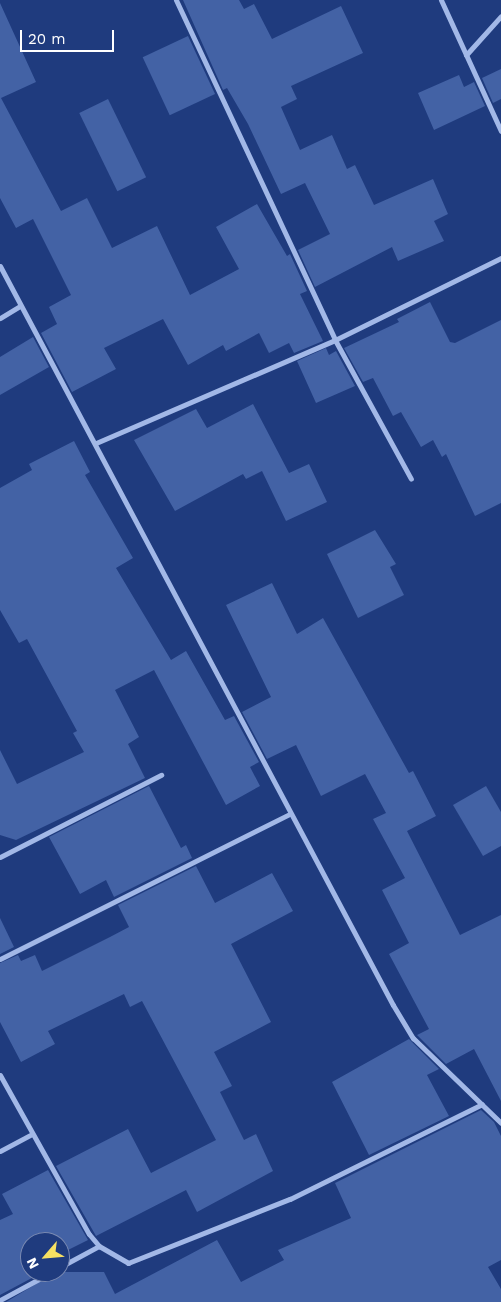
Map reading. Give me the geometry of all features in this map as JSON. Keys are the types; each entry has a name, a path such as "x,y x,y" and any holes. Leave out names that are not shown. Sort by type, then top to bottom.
{"street":[{"path":"176,0 335,340 411,479"},
{"path":"441,0 501,131"},
{"path":"466,55 501,16"},
{"path":"96,443 335,340 501,258"},
{"path":"0,266 96,443 289,814 413,1038 482,1104 499,1115 501,1124"},
{"path":"0,318 20,306"},
{"path":"0,857 161,775"},
{"path":"0,958 289,814"},
{"path":"0,1075 32,1134 99,1246 128,1263 290,1199 482,1104"},
{"path":"0,1152 32,1134"},
{"path":"70,1262 99,1246"},
{"path":"0,1300 33,1282"}],"building":[{"path":"183,0 239,0 244,9 254,4 272,39 341,6 363,53 291,86 297,99 281,107 300,150 332,135 347,169 355,165 374,205 433,179 448,214 434,221 444,241 398,261 392,247 315,287 298,250 330,234 305,183 281,194 248,124 227,88 223,90"},
{"path":"0,3 36,82 1,98 61,211 87,198 112,248 157,226 190,295 239,269 216,227 257,204 287,256 290,254 307,291 300,294 323,341 294,353 289,343 269,353 259,333 226,351 223,345 188,365 163,319 104,348 116,369 72,392 41,333 57,324 49,307 71,295 33,219 16,228 0,198"},
{"path":"188,36 215,94 170,115 143,57"},
{"path":"501,69 501,99 493,103 482,78"},
{"path":"459,75 464,87 474,82 485,106 434,130 418,93"},
{"path":"108,99 146,177 117,191 79,113"},
{"path":"430,302 450,342 455,343 501,320 501,503 475,516 446,454 442,457 433,440 421,447 401,412 393,416 373,378 363,382 344,348 399,322 397,319"},
{"path":"33,337 49,367 0,395 0,357"},
{"path":"326,348 329,355 336,351 355,386 316,403 297,361"},
{"path":"253,404 289,473 309,464 327,502 286,521 262,471 246,479 243,474 175,511 134,440 196,409 207,428"},
{"path":"74,441 90,472 85,475 133,558 116,568 171,660 186,651 225,720 234,716 259,762 250,767 260,786 226,805 154,670 115,690 139,737 128,744 145,778 16,840 0,835 0,750 17,784 84,752 73,733 77,731 27,639 19,643 0,610 0,488 32,470 29,464"},
{"path":"375,530 396,564 390,567 404,595 358,618 327,554"},
{"path":"272,583 297,634 323,618 409,773 413,771 436,816 407,831 460,935 501,915 501,1101 474,1049 446,1064 417,1035 429,1029 389,954 409,943 382,890 405,878 373,819 386,813 365,774 321,796 296,745 267,759 242,712 271,697 226,605"},
{"path":"149,786 181,848 186,845 192,858 114,897 106,880 80,894 49,837"},
{"path":"486,786 501,812 501,846 483,856 453,805"},
{"path":"196,866 215,903 272,873 293,911 231,944 271,1022 214,1052 232,1086 220,1092 244,1140 256,1134 273,1171 197,1212 186,1190 96,1236 56,1166 128,1129 151,1173 216,1140 142,1001 130,1007 124,994 48,1031 55,1044 21,1062 0,1022 0,963 18,955 21,961 35,955 42,971 129,927 118,905"},
{"path":"0,918 14,947 0,954"},
{"path":"409,1039 439,1069 427,1075 449,1116 369,1155 332,1082"},
{"path":"481,1110 494,1122 501,1136 501,1260 488,1267 501,1289 501,1302 6,1302 39,1282 70,1282 70,1272 104,1272 115,1294 217,1240 241,1282 284,1260 278,1250 351,1218 335,1183"},
{"path":"48,1170 88,1240 70,1249 70,1232 20,1232 20,1282 24,1282 0,1295 0,1220 13,1214 2,1194"}]}
